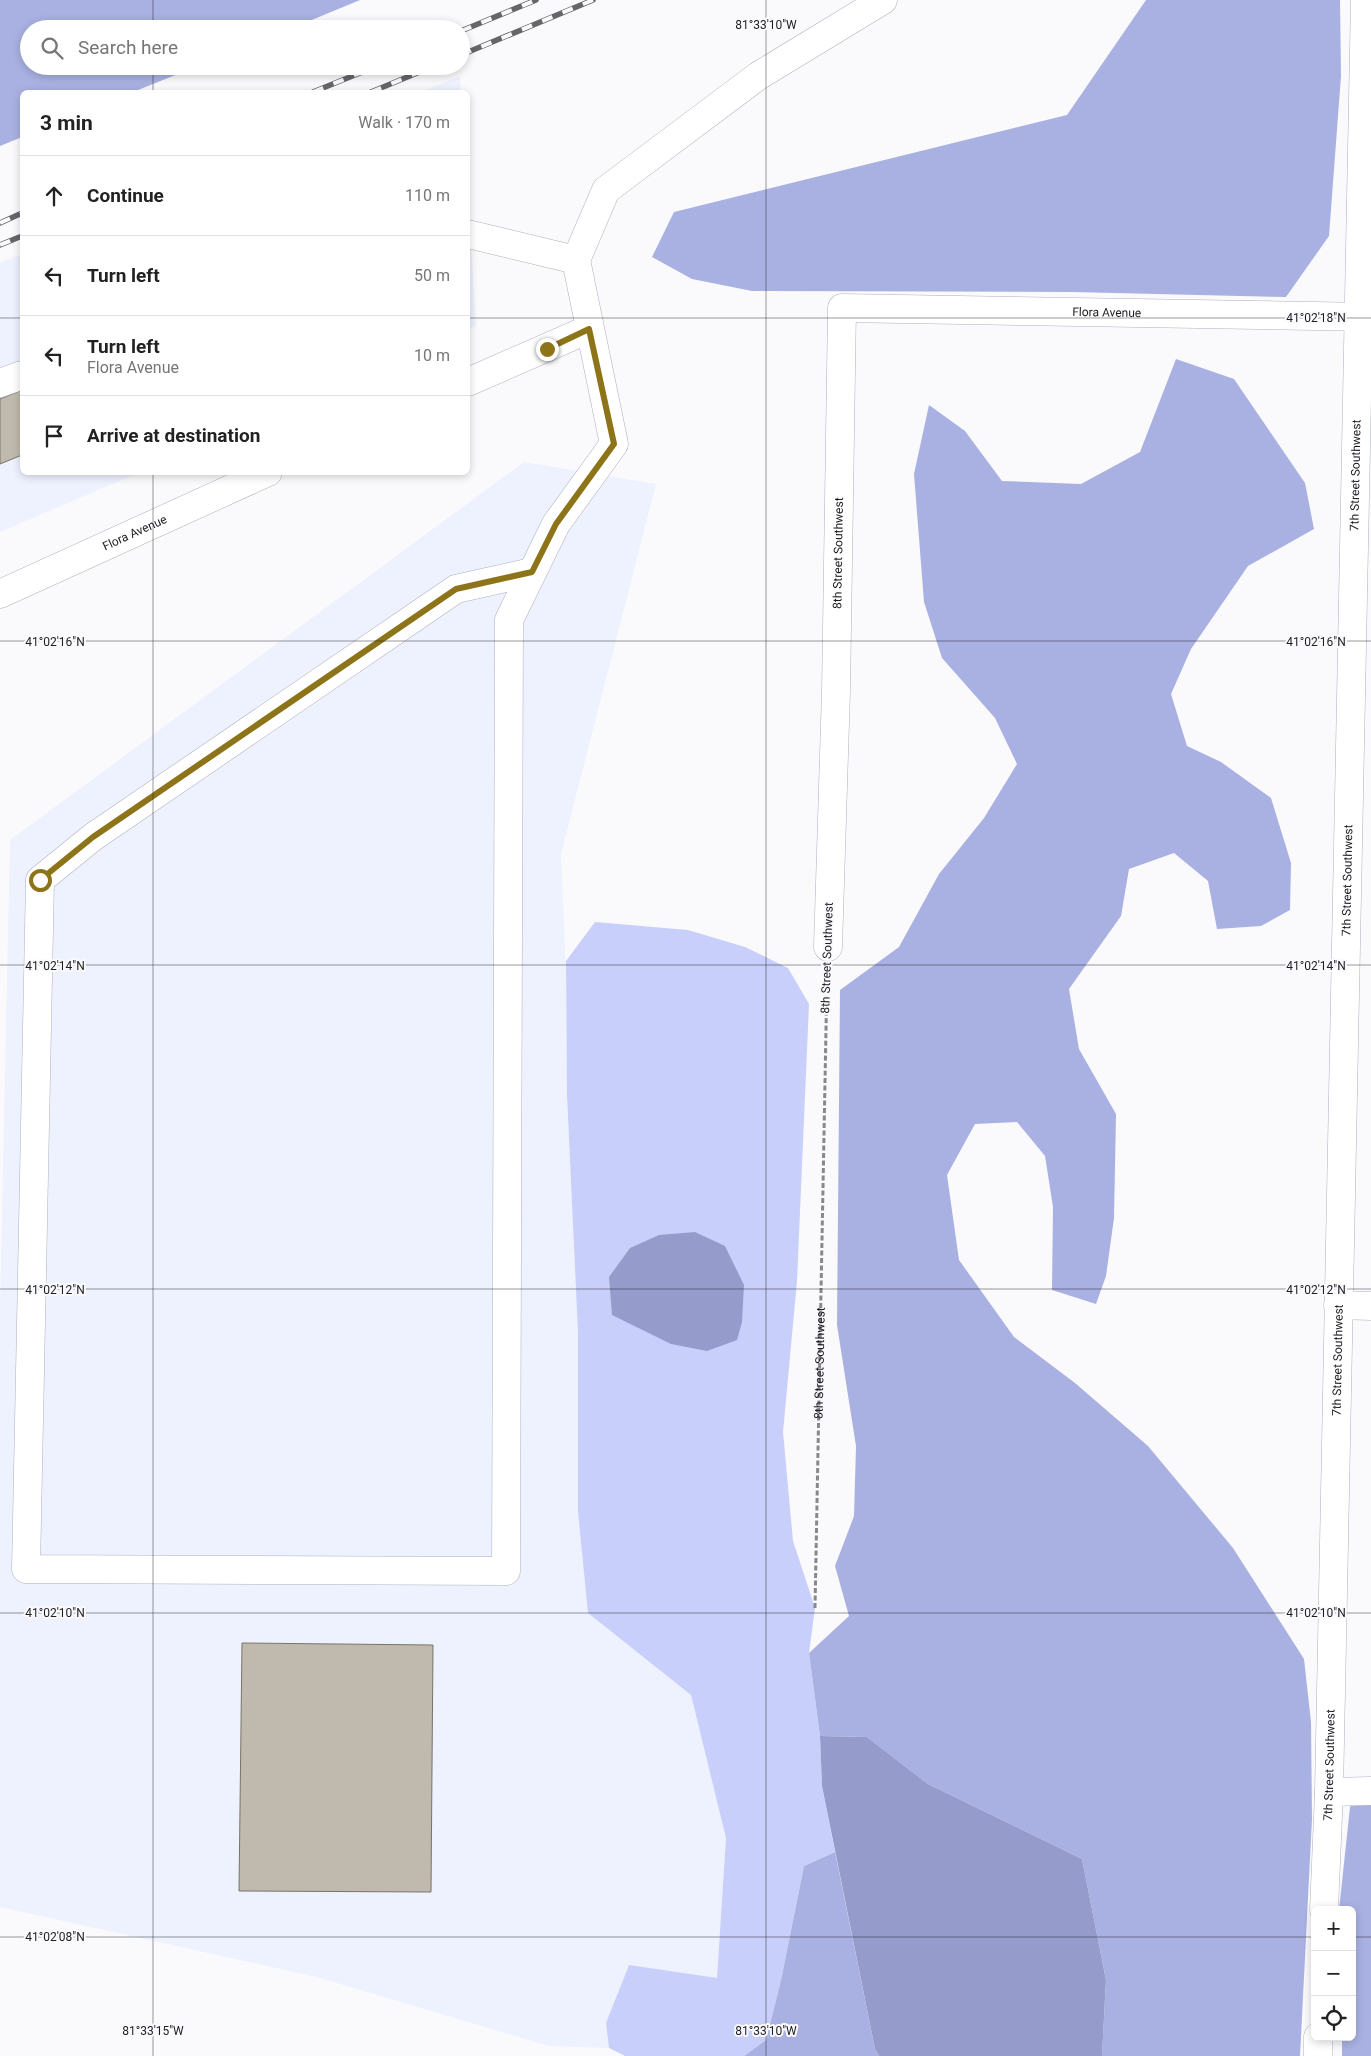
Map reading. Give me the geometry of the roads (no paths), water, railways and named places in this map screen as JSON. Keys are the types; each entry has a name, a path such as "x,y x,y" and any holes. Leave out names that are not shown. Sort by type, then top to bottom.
{"street":[{"path":"532,572 456,589 93,837 40,880 26,1569 506,1571 509,620 556,524 614,444 576,260 606,190 758,76 883,0"},
{"name":"7th Street Southwest","path":"1324,1906 1329,1792 1338,1305 1360,800 1365,317 1365,0"},
{"path":"470,234 576,260"},
{"name":"Flora Avenue","path":"842,308 1365,317"},
{"name":"8th Street Southwest","path":"828,947 836,691 842,308"},
{"path":"470,381 589,329"},
{"path":"0,383 20,376"},
{"name":"Flora Avenue","path":"0,594 261,475"},
{"path":"1338,1305 1371,1306"},
{"path":"1329,1792 1371,1791"},
{"path":"1318,2041 1318,2056"}],"railway":[{"path":"470,27 536,0"},
{"path":"470,51 593,0"},
{"path":"318,90 355,75"},
{"path":"376,90 412,75"},
{"path":"0,223 20,214"},
{"path":"0,245 20,237"}]}
